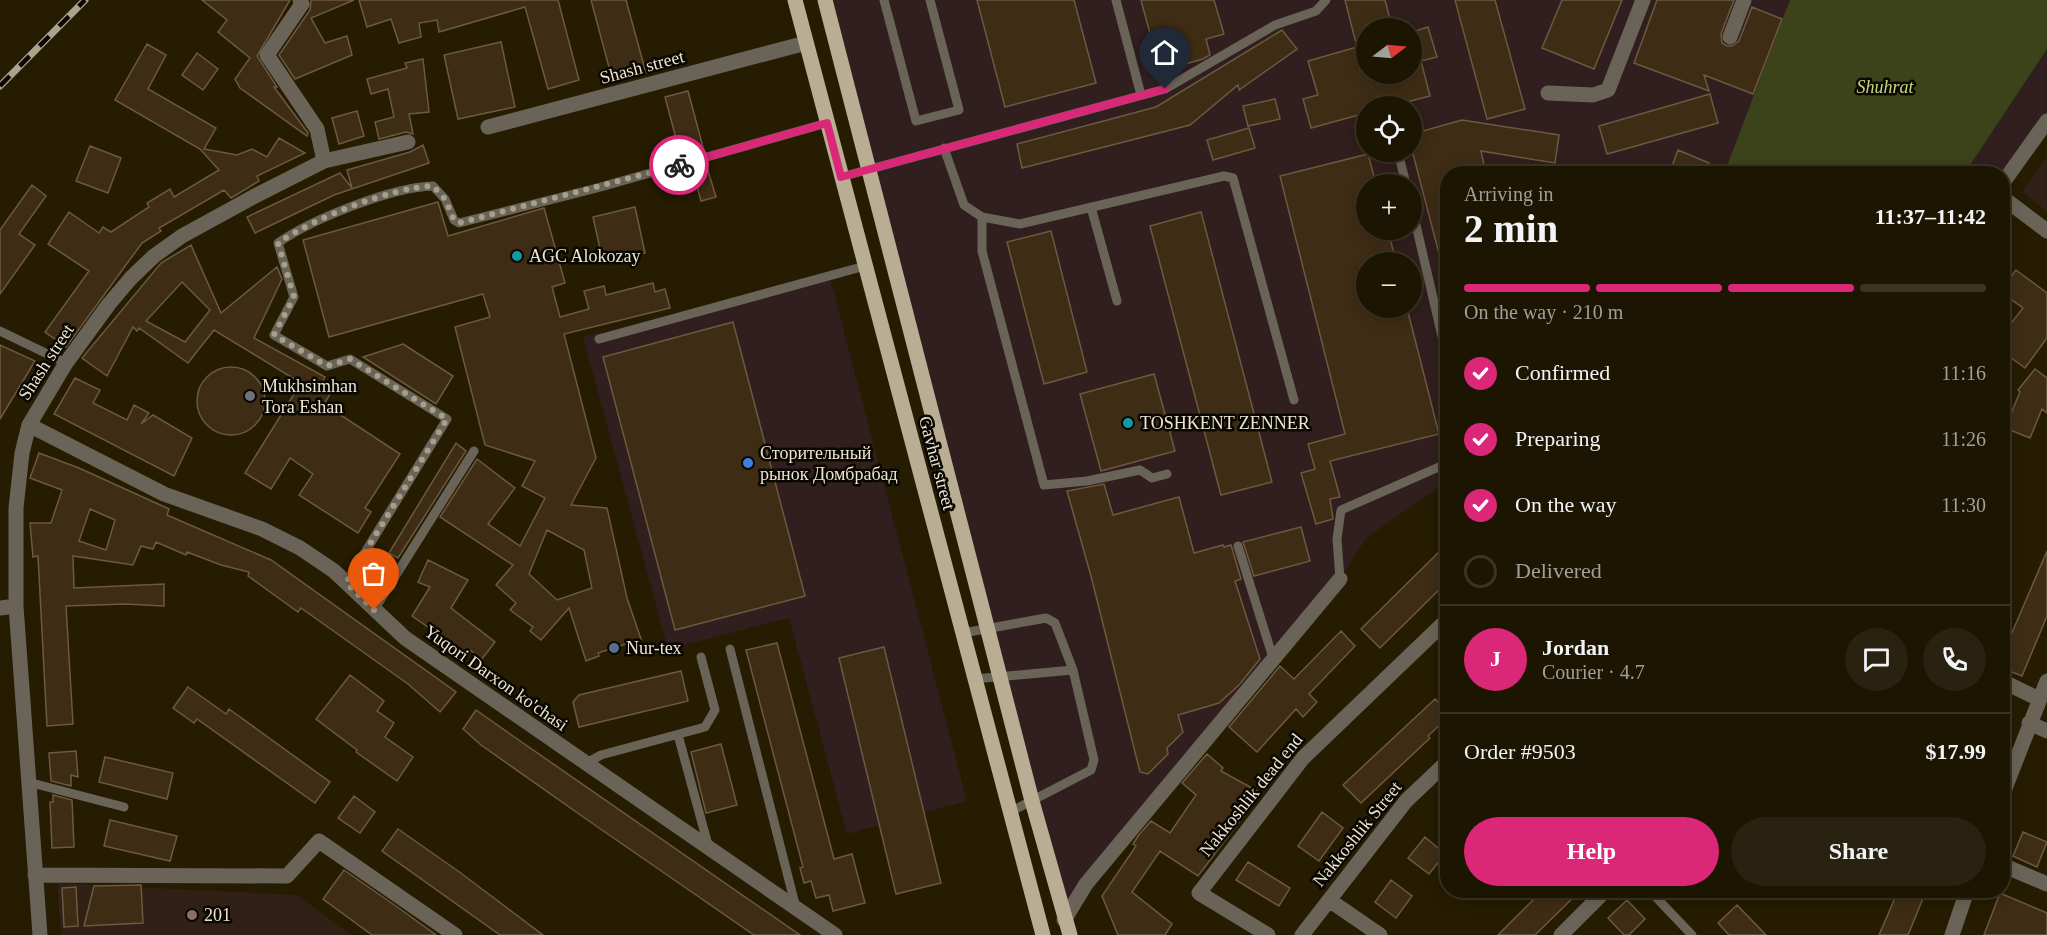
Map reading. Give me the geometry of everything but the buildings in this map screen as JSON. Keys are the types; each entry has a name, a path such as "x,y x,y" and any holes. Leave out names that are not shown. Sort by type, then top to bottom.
{"main road":[{"name":"Gavhar street","path":"795,0 1043,935"},
{"name":"Gavhar street","path":"825,0 1032,801 1067,928"}],"street":[{"path":"300,0 302,4 267,55 317,129 324,161"},
{"path":"1548,93 1593,95 1608,90 1643,0"},
{"path":"1730,37 1744,0"},
{"name":"Shash street","path":"488,128 806,44"},
{"path":"2010,173 2047,121"},
{"name":"Shash street","path":"40,935 16,606 16,508 22,453 29,425 66,363 131,278 154,256 182,236 253,196 324,161 408,142"},
{"path":"2010,203 2047,231"},
{"name":"Yuqori Darxon ko'chasi","path":"29,425 164,494 272,534 308,554 346,583 405,638 835,935"},
{"path":"1067,928 1086,884 1340,579"},
{"path":"0,608 16,606"},
{"name":"Nakkoshlik dead end","path":"1268,935 1199,892 1303,758 1440,627"},
{"path":"2010,774 2047,681"},
{"path":"2010,685 2039,699"},
{"path":"2029,723 2047,731"},
{"name":"Nakkoshlik Street","path":"1302,935 1406,801 1440,769"},
{"path":"35,875 286,876 320,841 455,935"},
{"path":"2010,868 2047,884"},
{"path":"1561,935 1598,898"},
{"path":"1952,935 1965,898"},
{"path":"1329,900 1380,935"}],"lane":[{"path":"884,0 916,121 959,110 930,0"},
{"path":"1116,0 1141,95"},
{"path":"841,177 1165,89 1275,25 1316,11 1326,0"},
{"path":"346,583 447,419 350,359 327,366 274,335 294,297 278,243 316,221 412,186 433,186 445,199 454,220 459,223 597,188 827,123"},
{"path":"944,148 964,205 982,217 1020,224 1224,177 1233,178 1294,400"},
{"path":"1091,207 1118,301"},
{"path":"982,217 982,251 1044,484 1087,481 1140,470 1152,478 1167,474"},
{"path":"1419,240 1440,328"},
{"path":"599,339 865,266"},
{"path":"0,331 66,363"},
{"path":"374,610 474,451"},
{"path":"1340,579 1337,539 1341,510 1440,467"},
{"path":"1238,546 1273,658"},
{"path":"963,633 1046,618 1056,623 1073,670 1094,760 1091,770 1010,812"},
{"path":"730,650 797,910"},
{"path":"585,764 602,756 705,727 715,710 701,657"},
{"path":"975,679 1073,670"},
{"path":"678,735 708,846"},
{"path":"28,782 124,807"},
{"path":"1657,898 1692,935"}],"shaded area":[{"path":"825,0 2047,0 2047,121 2009,166 1440,166 1440,487 1367,537 1340,579 1064,920"},
{"path":"2047,157 2047,212 2022,192"},
{"name":"Сторительный рынок Домбрабад","path":"829,274 967,801 847,834 789,618 668,649 583,337"},
{"name":"201","path":"57,883 297,895 352,935 61,935"}],"green space":[{"name":"Shuhrat","path":"1790,0 2047,0 2047,49 1969,166 1727,166"}],"railway":[{"path":"0,86 85,0"}],"way so far":[{"path":"374,610 346,583 447,419 350,359 327,366 274,335 294,297 278,243 316,221 412,186 433,186 445,199 454,220 459,223 679,165"}],"place":[{"name":"AGC Alokozay","path":"517,256"},
{"name":"Mukhsimhan Tora Eshan","path":"250,396"},
{"name":"TOSHKENT ZENNER","path":"1128,423"},
{"name":"Сторительный рынок Домбрабад","path":"748,463"},
{"name":"Nur-tex","path":"614,648"},
{"name":"201","path":"192,915"}],"route":[{"path":"679,165 827,123 841,177 1165,89"}]}
